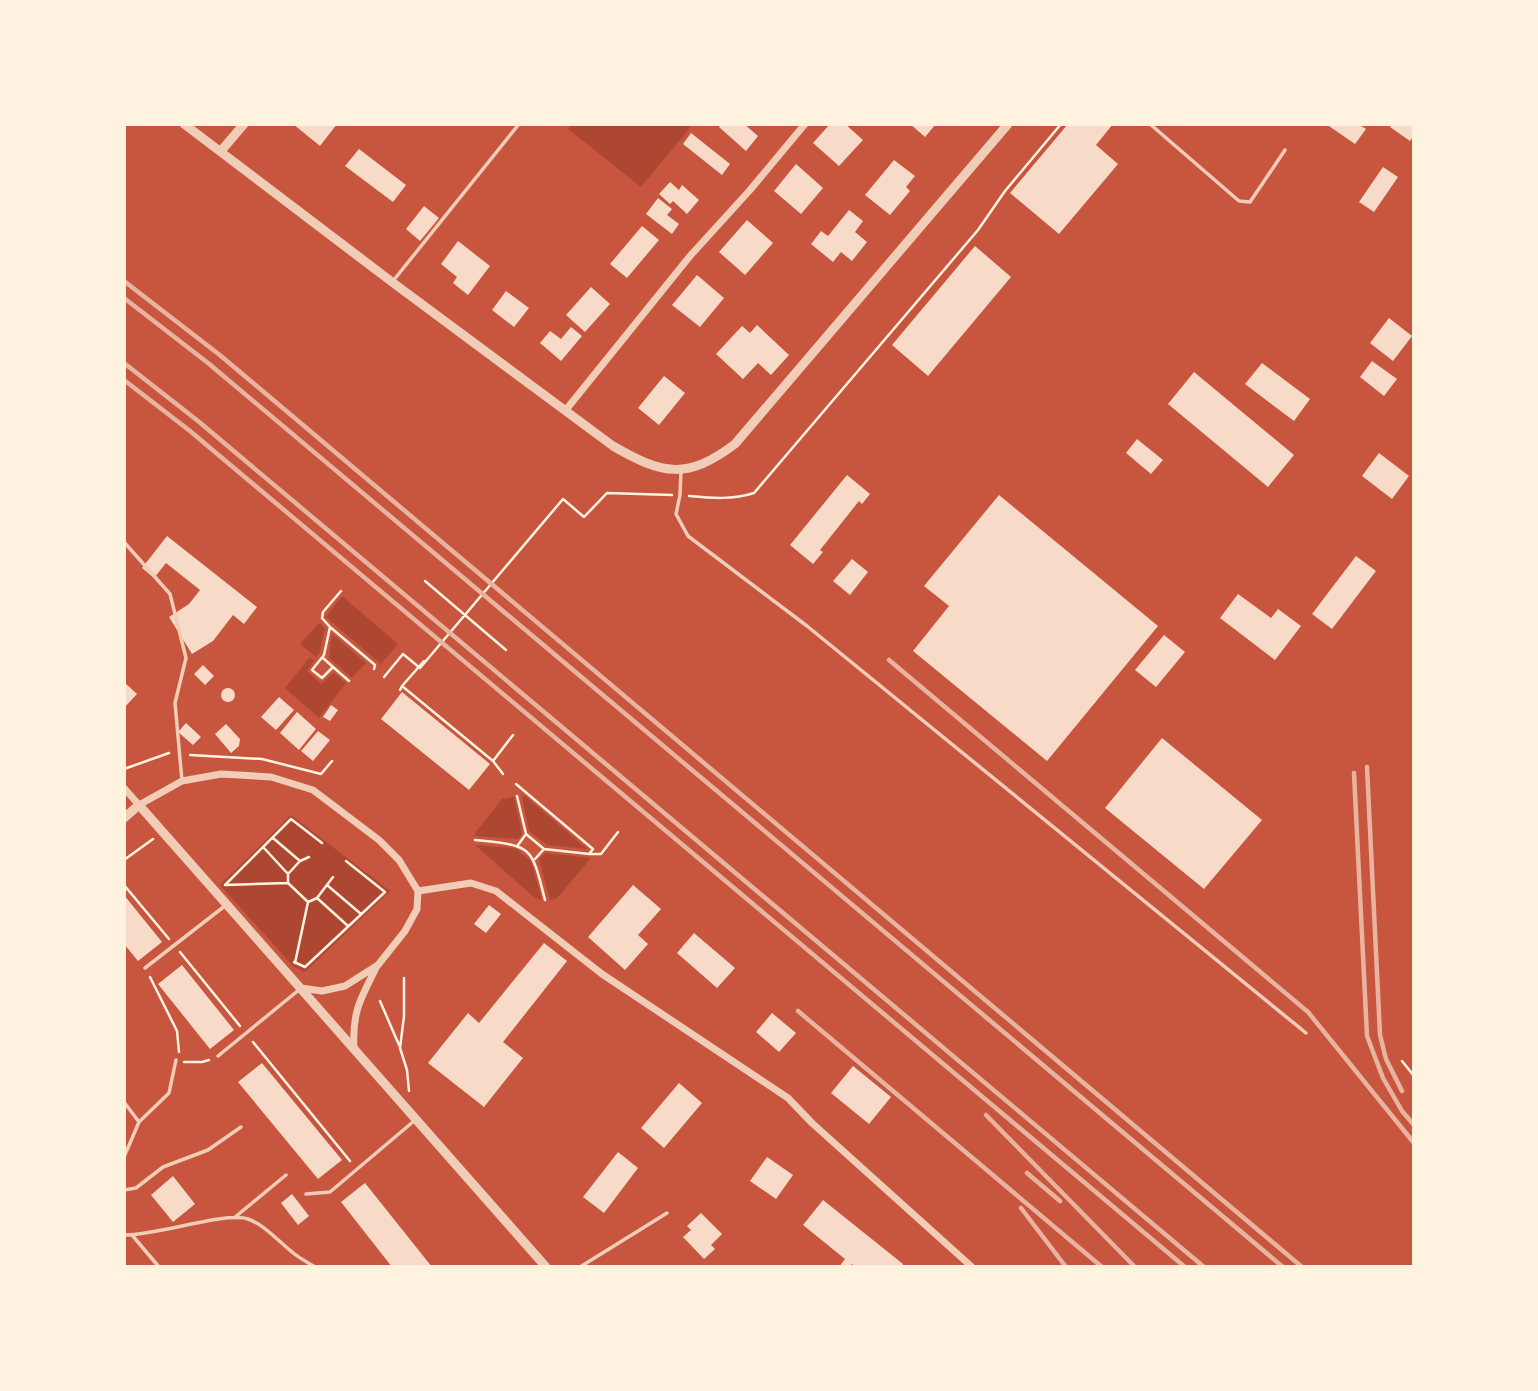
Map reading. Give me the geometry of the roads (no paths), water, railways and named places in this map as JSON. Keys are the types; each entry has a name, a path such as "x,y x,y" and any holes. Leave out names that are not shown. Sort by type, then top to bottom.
{"street":[{"path":"184,124 613,446 637,460 659,468 681,470 715,459 735,444 1008,124"},
{"path":"221,151 244,124"},
{"path":"565,411 690,256 750,191 805,124"},
{"path":"124,818 139,805 182,781 221,774 271,776 313,790 379,840 399,860 418,891 417,909 405,931 378,964 359,1000 352,1025 354,1048"},
{"path":"124,788 546,1267"},
{"path":"418,891 471,883 496,891 601,974 788,1098 811,1124 972,1267"},
{"path":"301,988 322,991 345,986 378,964"}],"lane":[{"path":"392,282 519,124"},
{"path":"1150,124 1239,201 1251,202 1285,150"},
{"path":"681,470 676,514 688,536 807,626 1306,1033"},
{"path":"124,542 170,594 186,658 175,704 182,781"},
{"path":"145,968 227,904"},
{"path":"218,1056 301,988"},
{"path":"124,1157 139,1122 169,1093 176,1060"},
{"path":"124,1102 139,1122"},
{"path":"306,1194 330,1192 416,1120"},
{"path":"124,1191 136,1188 163,1167 208,1150 242,1127"},
{"path":"234,1218 286,1175"},
{"path":"580,1267 667,1213"},
{"path":"124,1234 246,1218 260,1225 294,1254 315,1267"},
{"path":"132,1235 159,1267"}],"railway":[{"path":"124,281 221,356 1302,1267"},
{"path":"124,298 208,363 1283,1267"},
{"path":"124,363 198,421 1204,1267"},
{"path":"124,380 190,431 1185,1267"},
{"path":"889,660 1308,1012 1414,1143"},
{"path":"1367,767 1380,1035 1386,1059 1402,1091"},
{"path":"1354,773 1367,1036 1383,1078 1402,1111 1414,1125"},
{"path":"798,1011 1102,1267"},
{"path":"986,1115 1135,1267"},
{"path":"1027,1173 1060,1201"},
{"path":"1021,1208 1066,1267"}]}
